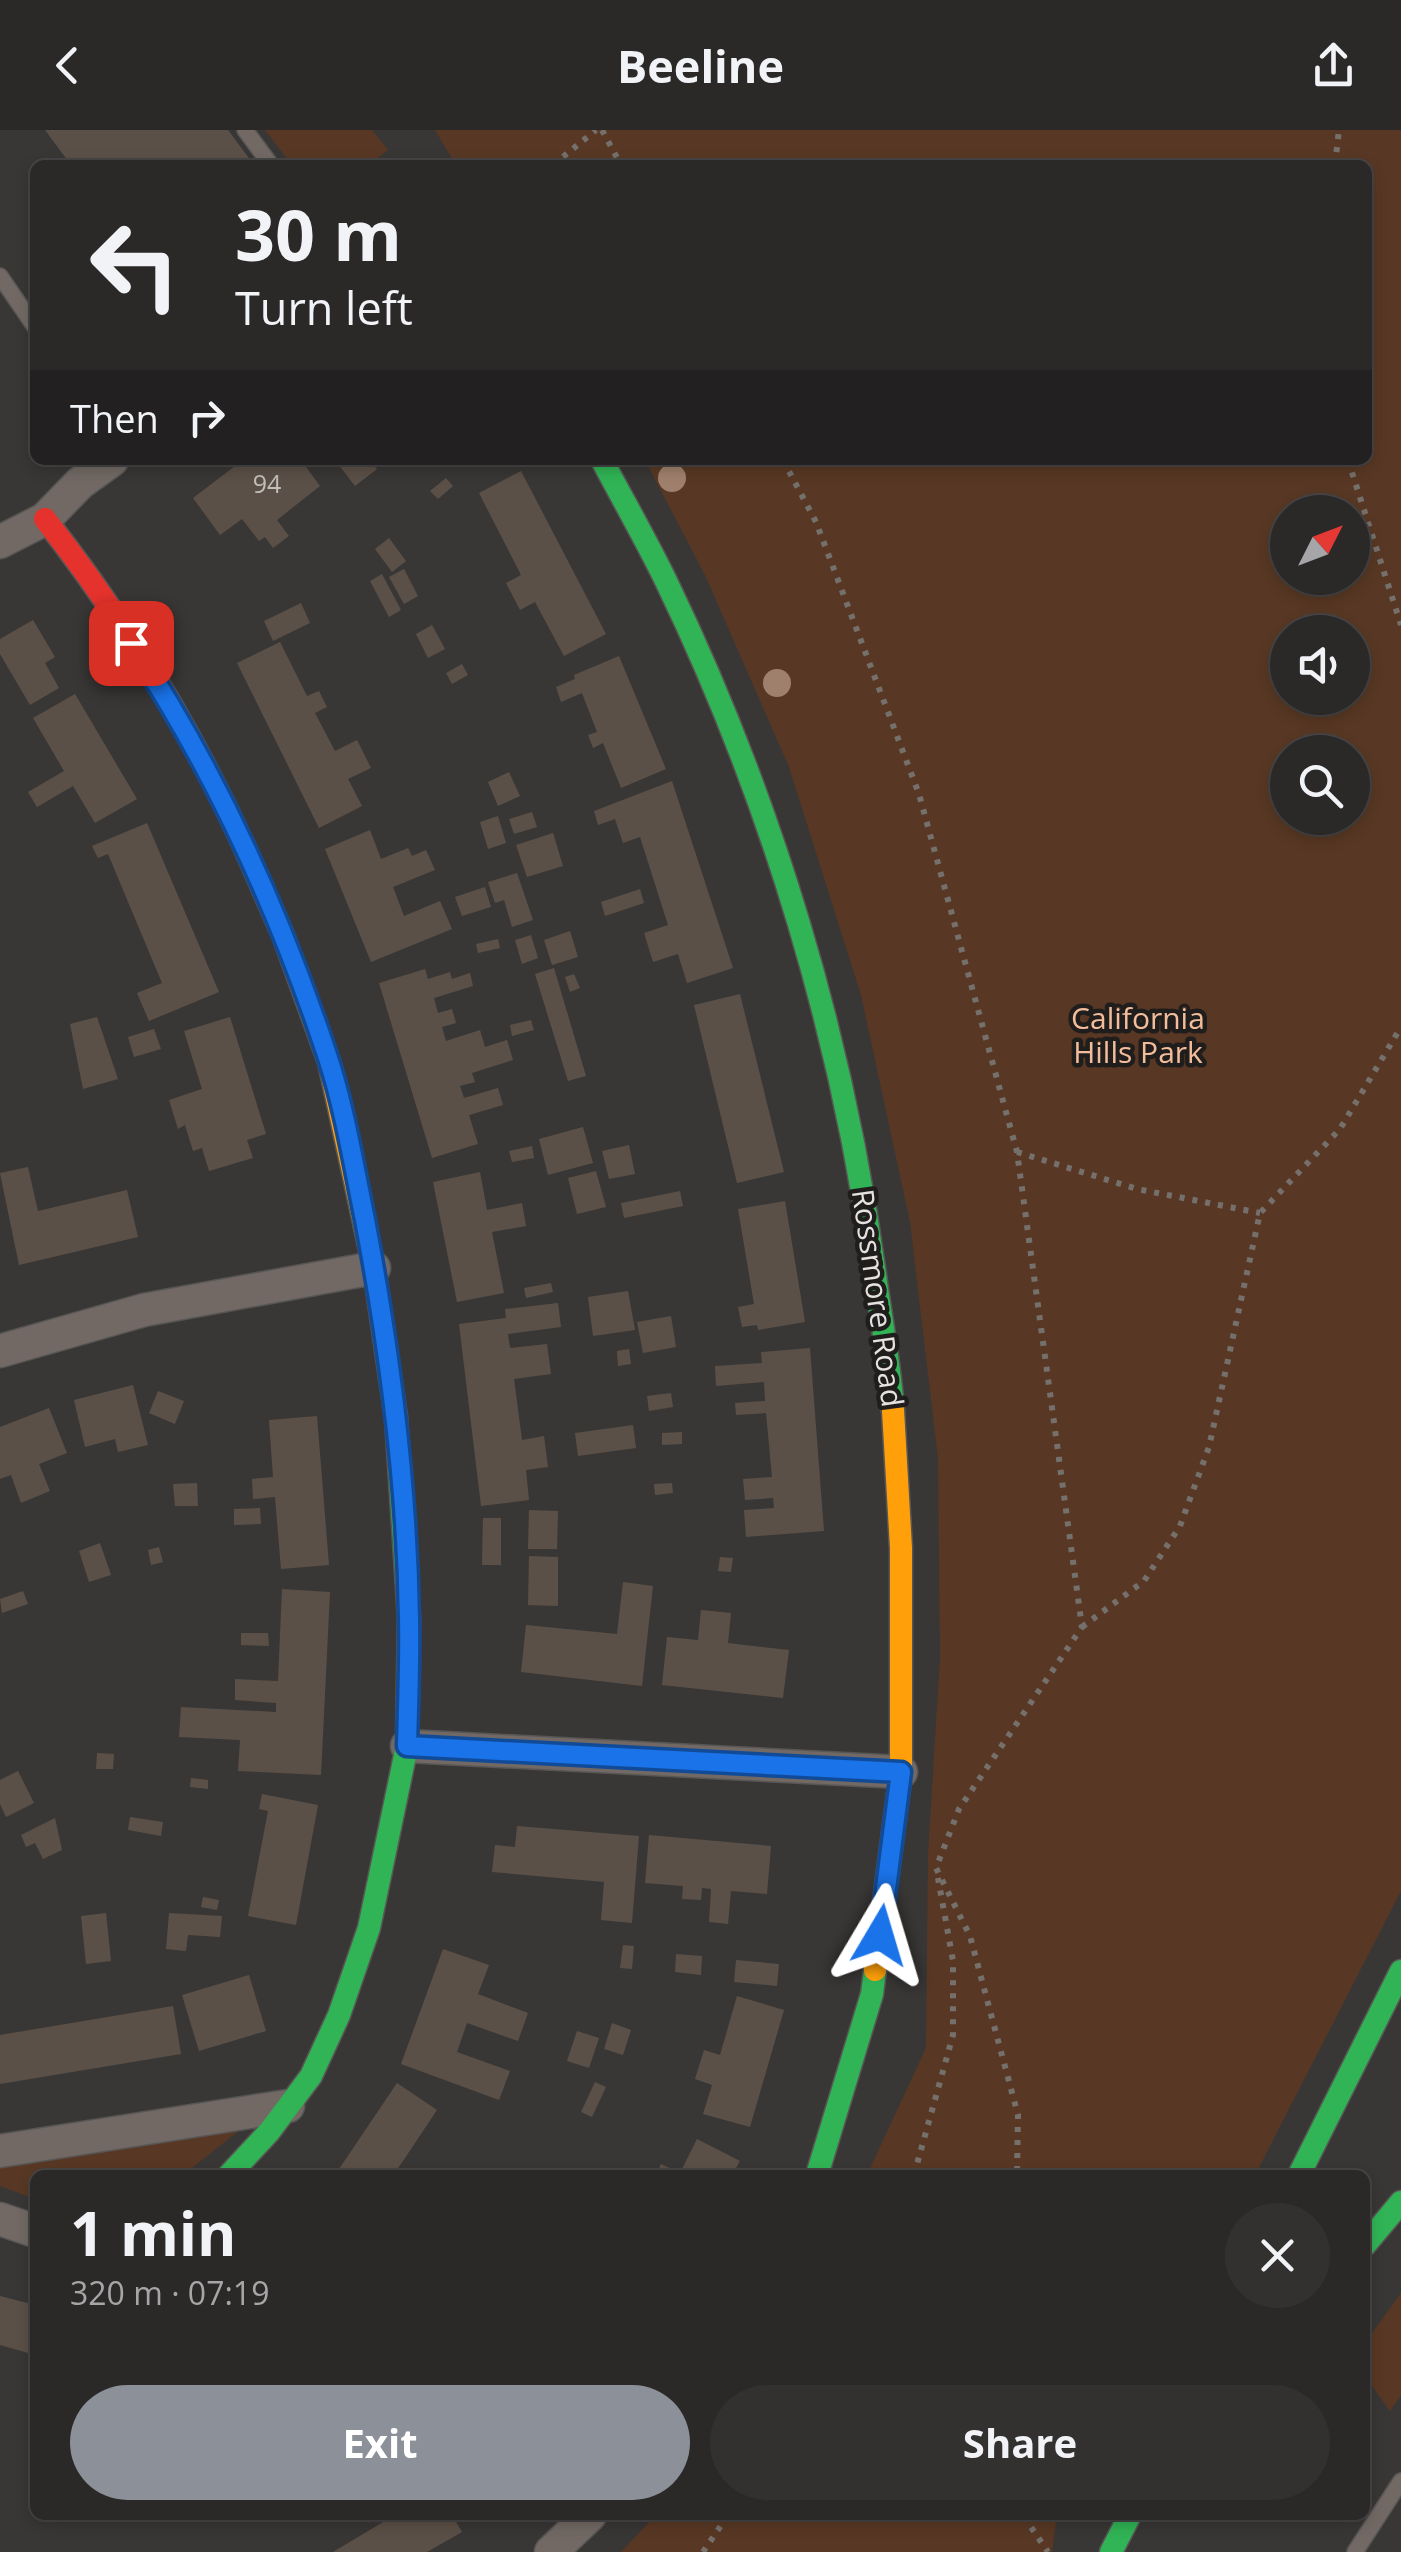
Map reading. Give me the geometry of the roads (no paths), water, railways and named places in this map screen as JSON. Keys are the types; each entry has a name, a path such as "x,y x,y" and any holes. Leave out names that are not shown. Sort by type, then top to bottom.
{"street":[{"path":"0,542 45,519 80,483 105,465"},
{"name":"Rossmore Road","path":"605,465 666,580 735,741 794,911 853,1136 892,1400 901,1548 901,1772 872,1994 819,2170"},
{"path":"45,519 167,697 236,831 275,918 329,1062 374,1268 396,1417 410,1618 407,1746 369,1928 339,2016 311,2076 233,2170"},
{"path":"0,1351 144,1310 374,1268"},
{"path":"407,1746 901,1772"},
{"path":"1302,2170 1401,1971"},
{"path":"0,2151 288,2106"},
{"path":"1370,2239 1401,2202"},
{"path":"0,2219 30,2229"},
{"path":"551,2552 585,2520"}],"lane":[{"path":"245,130 267,160"},
{"path":"0,276 30,320"},
{"path":"1354,2552 1401,2481"}],"park label":[{"name":"California Hills Park","path":"1138,1036"}]}
